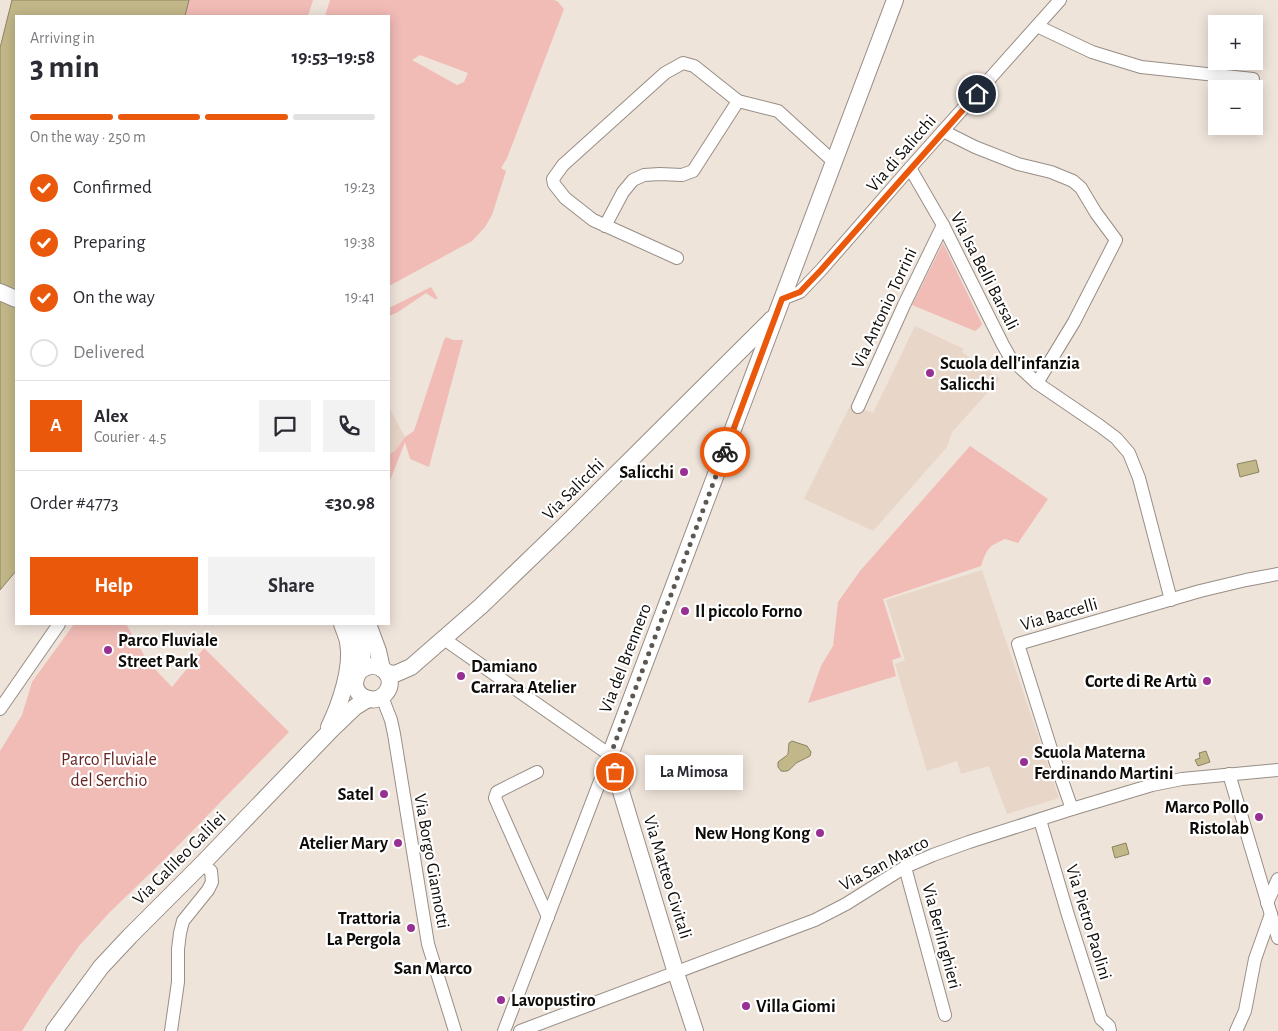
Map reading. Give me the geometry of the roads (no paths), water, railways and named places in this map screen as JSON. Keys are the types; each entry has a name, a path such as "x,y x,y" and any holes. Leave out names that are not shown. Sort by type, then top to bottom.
{"main road":[{"name":"Via del Brennero","path":"610,756 895,0"},
{"path":"0,292 15,299"},
{"name":"Via Salicchi","path":"384,670 395,674 408,669 481,606 563,527 780,306"},
{"path":"321,741 340,704 348,670 349,648 342,625"},
{"path":"355,625 363,649 363,658 356,680 356,688 360,694 373,699 385,694 389,680 368,625"},
{"path":"359,672 370,666 378,666 384,670"},
{"name":"Via Galileo Galilei","path":"342,720 355,697 356,688"},
{"name":"Via Galileo Galilei","path":"54,1031 101,967 130,936 355,707 373,699"},
{"name":"Via Matteo Civitali","path":"610,756 695,1031"}],"street":[{"name":"Via di Salicchi","path":"780,306 800,292 821,270 1060,0"},
{"path":"1037,26 1092,52 1141,67 1253,79"},
{"path":"677,258 594,220 566,198 554,184 553,179 563,165 665,73 682,63 694,66 738,101 778,111 834,162"},
{"path":"605,226 623,192 633,180 644,175 682,175 693,171 738,101"},
{"path":"944,131 1018,164 1051,172 1073,181 1081,188 1096,213 1116,240 1074,322 1037,383"},
{"name":"Via Isa Belli Barsali","path":"910,168 943,225 1003,345 1012,358 1037,383 1116,438 1129,453 1139,478 1171,600"},
{"name":"Via Antonio Torrini","path":"858,407 943,225"},
{"name":"Via Baccelli","path":"1072,809 1018,644 1215,587 1278,574"},
{"path":"0,709 58,625"},
{"path":"444,639 610,756"},
{"name":"Via Borgo Giannotti","path":"373,699 384,702 391,720 428,944 455,1031"},
{"name":"Via del Brennero","path":"504,1031 610,756"},
{"name":"Via San Marco","path":"520,1031 816,920 846,904 905,867 951,848 1152,785 1182,779 1278,770"},
{"path":"537,772 497,792 495,798 548,917"},
{"path":"1229,774 1278,938"},
{"name":"Via Pietro Paolini","path":"1040,820 1101,1019 1109,1026 1110,1031"},
{"path":"170,1031 178,982 178,949 183,921 208,890 212,882 211,871 202,864"},
{"name":"Via Berlinghieri","path":"905,867 945,1015"},
{"path":"1236,1031 1245,1011 1255,960 1278,879"}],"place":[{"name":"Scuola dell'infanzia Salicchi","path":"930,373"},
{"name":"Salicchi","path":"684,472"},
{"name":"Il piccolo Forno","path":"685,611"},
{"name":"Parco Fluviale Street Park","path":"108,650"},
{"name":"Damiano Carrara Atelier","path":"461,676"},
{"name":"Corte di Re Artù","path":"1207,681"},
{"name":"Scuola Materna Ferdinando Martini","path":"1024,762"},
{"name":"La Mimosa","path":"615,772"},
{"name":"Satel","path":"384,794"},
{"name":"Marco Pollo Ristolab","path":"1259,817"},
{"name":"New Hong Kong","path":"820,833"},
{"name":"Atelier Mary","path":"398,843"},
{"name":"Trattoria La Pergola","path":"411,928"},
{"name":"Lavopustiro","path":"501,1000"},
{"name":"Villa Giomi","path":"746,1006"}],"district":[{"name":"San Marco","path":"433,967"}],"park label":[{"name":"Parco Fluviale del Serchio","path":"109,770"}]}
